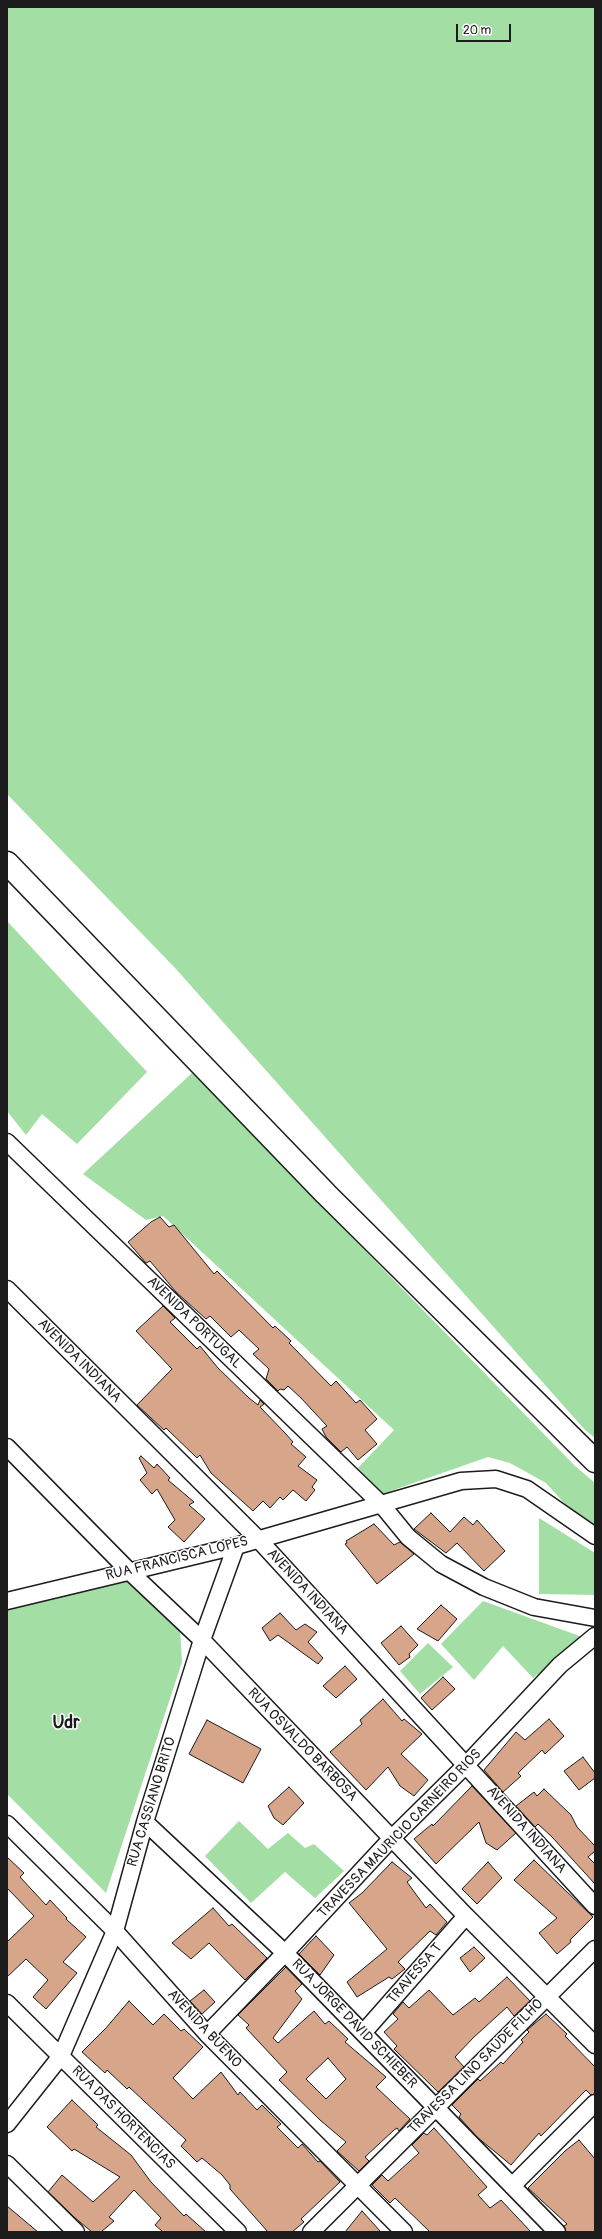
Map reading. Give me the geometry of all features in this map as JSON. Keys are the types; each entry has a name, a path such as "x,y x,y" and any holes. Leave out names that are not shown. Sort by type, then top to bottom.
{"main road":[{"path":"7,863 326,1194 595,1460"}],"street":[{"name":"AVENIDA PORTUGAL","path":"7,1142 381,1504 408,1537 441,1564 484,1587 534,1607 595,1618"},
{"name":"AVENIDA INDIANA","path":"7,1289 258,1539 467,1764 595,1906"},
{"name":"RUA OSVALDO BARBOSA","path":"7,1447 129,1571 202,1640 466,1916 595,2045"},
{"name":"RUA FRANCISCA LOPES","path":"7,1602 236,1546 461,1481 496,1479 527,1489 595,1536"},
{"name":"RUA CASSIANO BRITO","path":"7,2124 61,2056 114,1931 145,1822 202,1640 236,1546"},
{"name":"TRAVESSA MAURICIO CARNEIRO RIOS","path":"207,2034 392,1838 467,1764 560,1665 595,1636"},
{"name":"RUA JORGE DAVID SCHIEBER","path":"145,1822 285,1953 434,2108 558,2232"},
{"name":"AVENIDA BUENO","path":"7,1824 114,1931 207,2034 404,2232"},
{"name":"TRAVESSA T","path":"363,2033 466,1916"},
{"name":"TRAVESSA LINO SAUDE FILHO","path":"311,2232 595,1949"},
{"name":"RUA DAS HORTENCIAS","path":"7,2003 238,2232"},
{"path":"512,2186 595,2103"},
{"path":"7,2164 76,2232"}],"green space":[{"path":"7,7 595,7 595,1438 585,1430 176,969 7,794"},
{"path":"7,921 147,1072 77,1144 42,1114 26,1135 7,1111"},
{"path":"192,1073 575,1466 595,1483 595,1528 563,1502 546,1483 510,1463 488,1457 382,1494 358,1468 394,1430 163,1216 146,1220 83,1174"},
{"path":"539,1518 595,1553 595,1595 539,1594"},
{"path":"125,1577 180,1629 182,1662 106,1893 7,1794 7,1610"},
{"path":"483,1601 585,1638 533,1678 503,1646 474,1680 441,1644"},
{"path":"428,1643 453,1667 420,1694 400,1671"},
{"path":"239,1821 268,1849 288,1833 305,1848 314,1844 344,1871 315,1898 285,1872 251,1903 205,1856"}],"building":[{"path":"160,1217 169,1227 174,1225 214,1274 217,1271 273,1328 275,1326 291,1341 289,1343 331,1386 336,1381 356,1403 360,1400 377,1419 365,1430 377,1444 358,1460 347,1447 341,1452 326,1437 322,1429 327,1426 301,1398 288,1386 284,1390 280,1389 278,1391 266,1379 269,1369 253,1354 259,1349 239,1330 231,1337 210,1316 206,1319 176,1292 150,1261 146,1263 128,1242 151,1222"},
{"path":"163,1306 175,1318 170,1322 197,1349 200,1346 218,1368 249,1398 258,1405 260,1400 264,1404 260,1407 293,1442 291,1444 306,1457 298,1466 317,1480 312,1487 315,1490 306,1501 293,1490 283,1500 280,1497 270,1508 263,1501 253,1511 211,1473 200,1455 197,1458 166,1428 164,1430 137,1405 172,1369 136,1331"},
{"path":"141,1456 154,1468 157,1464 170,1478 168,1480 194,1502 189,1505 205,1519 184,1542 168,1527 175,1520 157,1489 152,1494 140,1480 147,1473 139,1458"},
{"path":"431,1513 450,1532 464,1517 473,1525 477,1520 505,1551 484,1571 457,1543 446,1553 414,1529"},
{"path":"374,1524 394,1545 400,1542 414,1554 377,1584 345,1544 347,1543 346,1541"},
{"path":"441,1605 457,1619 438,1641 417,1629"},
{"path":"280,1613 296,1630 305,1624 317,1632 308,1642 323,1658 318,1664 278,1635 270,1641 262,1628"},
{"path":"401,1626 418,1645 409,1654 410,1657 399,1665 381,1643"},
{"path":"345,1666 357,1679 336,1698 323,1686"},
{"path":"443,1677 455,1689 432,1710 421,1698"},
{"path":"383,1699 402,1721 404,1719 422,1734 401,1754 428,1780 414,1796 400,1786 388,1767 366,1790 330,1752 362,1724 360,1720"},
{"path":"549,1719 564,1736 545,1754 542,1750 518,1773 521,1776 503,1792 484,1770 516,1732 525,1740"},
{"path":"207,1720 261,1749 243,1783 189,1754"},
{"path":"583,1757 595,1773 595,1778 579,1790 564,1771"},
{"path":"472,1786 516,1833 497,1850 486,1843 479,1822 436,1864 414,1839 432,1824 433,1826"},
{"path":"289,1787 304,1803 283,1825 274,1818 268,1806"},
{"path":"544,1789 571,1815 577,1827 595,1846 595,1851 588,1857 595,1864 595,1884 552,1837 538,1824 535,1827 516,1806 534,1792 537,1796"},
{"path":"7,1857 24,1873 20,1877 46,1905 50,1900 67,1918 66,1919 86,1937 63,1962 77,1973 46,2009 33,1997 48,1980 26,1959 7,1977 7,1942 34,1916 8,1889 7,1890"},
{"path":"534,1860 593,1917 570,1940 571,1942 557,1954 539,1933 557,1918 514,1880"},
{"path":"392,1862 412,1878 407,1882 426,1908 430,1904 447,1922 436,1935 430,1931 398,1962 405,1969 392,1979 389,1977 357,1997 347,1982 387,1949 349,1903 362,1893"},
{"path":"488,1862 502,1878 477,1904 462,1889"},
{"path":"213,1908 229,1926 232,1924 267,1958 245,1980 209,1943 191,1959 172,1943"},
{"path":"316,1936 334,1955 320,1975 299,1954"},
{"path":"474,1947 485,1958 470,1972 460,1958"},
{"path":"286,1967 302,1984 295,1991 302,1999 273,2038 278,2043 314,2011 325,2024 329,2021 348,2039 345,2042 386,2077 376,2087 410,2119 399,2131 397,2128 394,2130 365,2157 369,2161 359,2171 337,2151 346,2142 320,2120 279,2080 287,2072 246,2028 249,2025 238,2015","holes":["328,2058 346,2079 326,2099 306,2079"]},
{"path":"507,1977 530,2001 514,2016 507,2007 473,2038 455,2057 464,2067 438,2092 394,2049 397,2046 384,2032 398,2019 393,2014 403,2002 409,2008 429,1990 453,2015 475,1998 479,2002"},
{"path":"204,1990 215,2002 202,2014 190,2001"},
{"path":"129,2001 153,2025 164,2014 181,2031 184,2029 203,2047 173,2078 193,2099 221,2072 238,2095 240,2092 257,2110 262,2105 281,2124 277,2127 298,2148 302,2144 318,2162 320,2161 340,2182 301,2219 304,2222 292,2232 268,2232 230,2189 230,2185 222,2175 202,2158 197,2162 181,2146 186,2140 129,2087 127,2089 107,2070 105,2073 82,2052 106,2028"},
{"path":"546,2014 567,2034 565,2036 595,2067 595,2094 591,2095 586,2090 541,2136 539,2133 511,2165 477,2137 459,2117 461,2114 452,2105 478,2079 480,2081 501,2062 503,2064 523,2042 521,2040 529,2032 527,2030"},
{"path":"72,2100 98,2125 96,2127 131,2155 151,2182 184,2216 186,2214 206,2232 163,2232 155,2225 161,2218 134,2190 109,2217 114,2221 101,2232 92,2232 48,2192 62,2175 93,2202 120,2177 74,2149 72,2151 47,2127"},
{"path":"434,2128 487,2187 478,2195 490,2208 501,2200 531,2232 430,2232 395,2198 390,2203 372,2185 382,2175 388,2181 419,2153 412,2145 424,2133 427,2135"},
{"path":"579,2140 595,2159 595,2232 566,2232 564,2226 567,2224 528,2188 565,2151"},
{"path":"7,2206 38,2232 7,2232"},
{"path":"362,2211 381,2232 345,2232"}],"district":[{"name":"Udr","path":"66,1723"}]}
